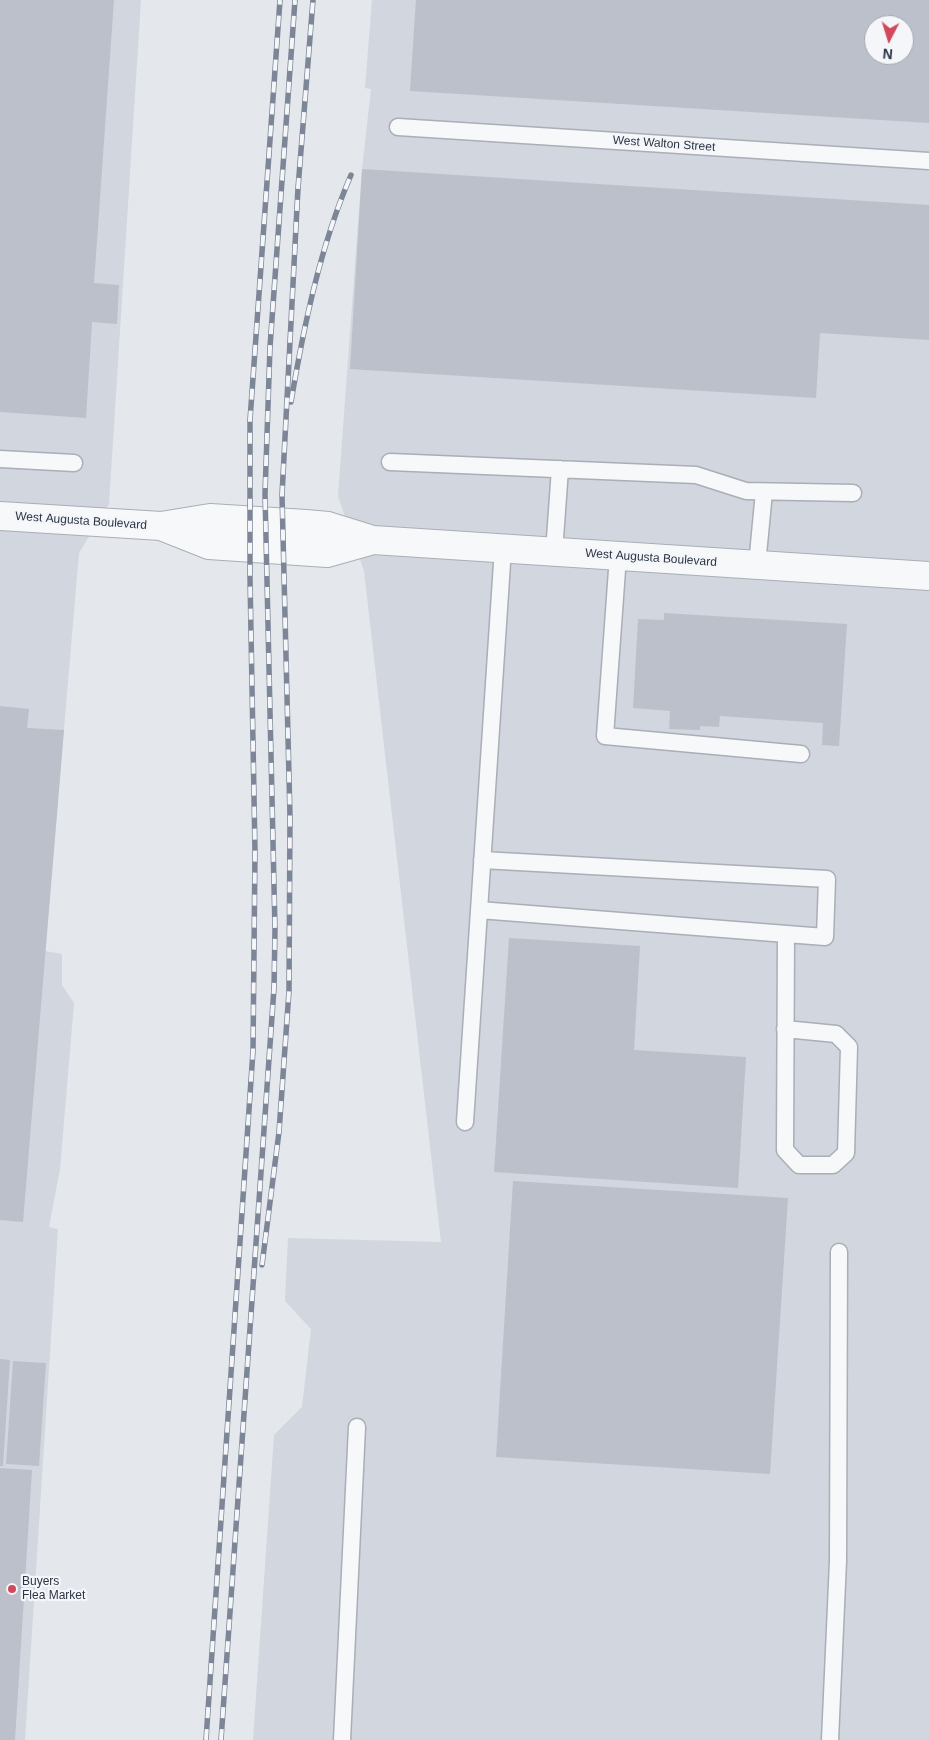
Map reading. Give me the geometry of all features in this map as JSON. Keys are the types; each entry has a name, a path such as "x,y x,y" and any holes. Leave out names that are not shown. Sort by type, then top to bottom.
{"street":[{"name":"West Augusta Boulevard","path":"0,516 161,526 210,518 306,524 328,526 373,540 929,576"}],"lane":[{"name":"West Walton Street","path":"398,127 929,161"},
{"path":"0,459 74,463"},
{"path":"390,462 696,475 746,491 852,493"},
{"path":"554,552 560,469"},
{"path":"757,565 764,492"},
{"path":"465,1122 503,548"},
{"path":"618,556 605,736 801,754"},
{"path":"479,910 825,936 827,879 482,860"},
{"path":"785,1029 836,1034 849,1047 846,1153 833,1165 799,1165 785,1150 785,1029 786,934"},
{"path":"830,1740 838,1561 839,1252"},
{"path":"342,1740 358,1427"}],"shaded area":[{"path":"0,0 141,0 109,504 79,553 45,951 62,954 62,985 74,1003 60,1169 49,1227 58,1229 25,1740 0,1740"},
{"path":"372,0 929,0 929,1740 253,1740 274,1435 302,1407 311,1329 285,1301 288,1238 441,1242 364,571 338,496 362,169 371,89 365,88"}],"building":[{"path":"0,0 114,0 94,283 119,285 117,324 92,322 86,418 0,412"},
{"path":"416,0 929,0 929,123 410,91"},
{"path":"362,169 929,205 929,340 820,333 816,398 350,369"},
{"path":"664,613 847,624 839,746 822,745 823,723 720,716 719,727 700,726 700,730 669,729 670,711 633,708 638,619 664,620"},
{"path":"0,706 29,709 27,728 64,730 23,1222 0,1220"},
{"path":"509,938 640,946 634,1050 746,1057 738,1188 494,1172"},
{"path":"513,1181 788,1198 770,1474 496,1457"},
{"path":"0,1359 10,1360 3,1466 0,1466"},
{"path":"13,1361 46,1363 39,1466 6,1464"},
{"name":"Buyers Flea Market","path":"0,1468 32,1470 15,1740 0,1740"}],"railway":[{"path":"206,1740 253,1051 255,851 250,578 250,420 280,0"},
{"path":"221,1740 274,988 275,929 265,494 270,347 295,0"},
{"path":"262,1265 279,1132 289,991 290,817 282,495 298,188 313,0"},
{"path":"291,402 314,287 330,230 351,175"}],"place":[{"name":"Buyers Flea Market","path":"12,1589"}]}
